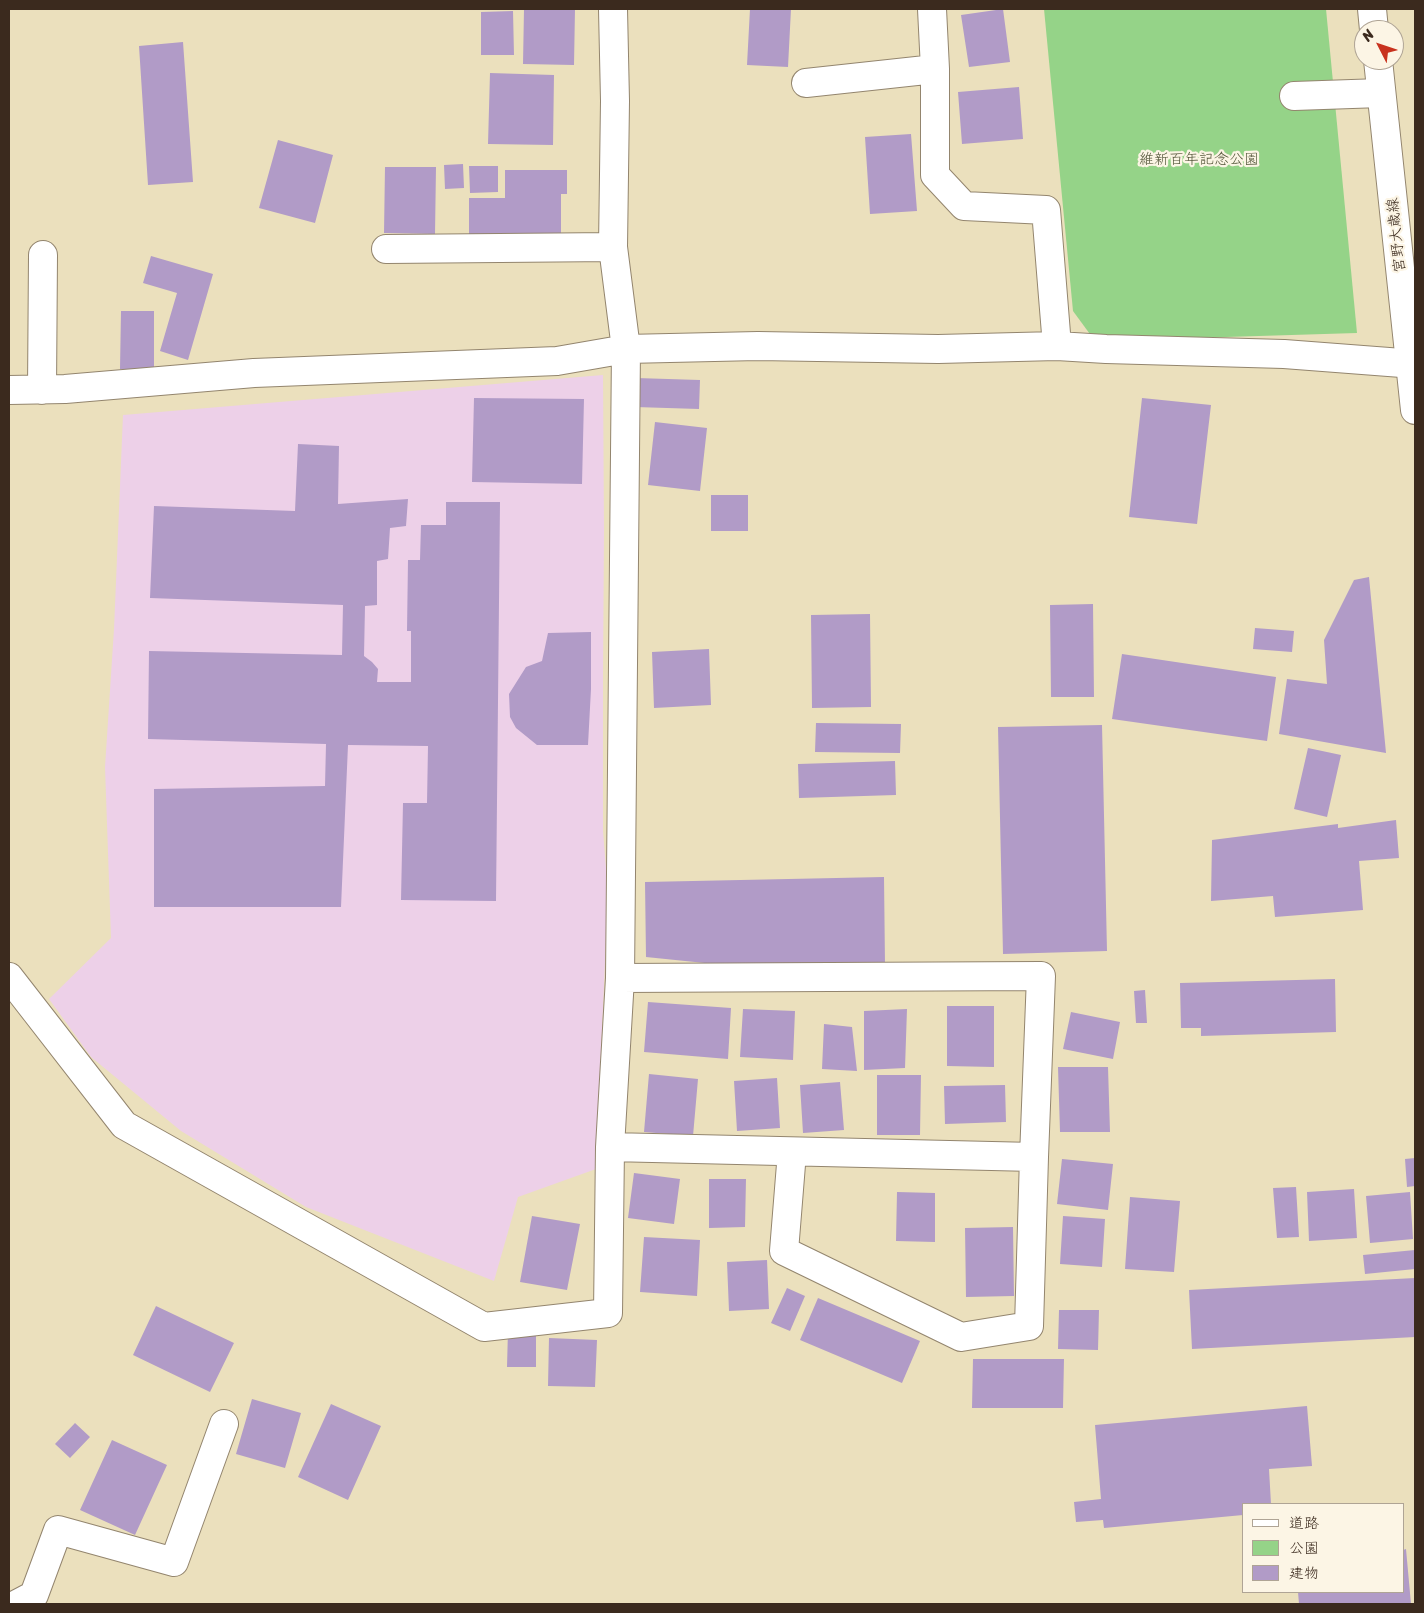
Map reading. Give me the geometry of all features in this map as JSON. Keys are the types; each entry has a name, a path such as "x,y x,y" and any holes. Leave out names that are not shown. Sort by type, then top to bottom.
{"street":[{"path":"9,977 124,1125 484,1327 608,1313 610,1147 620,978 626,349 613,247 616,102 613,9"},
{"path":"932,9 936,68 935,175 964,206 1046,210 1057,346"},
{"path":"806,83 936,68"},
{"name":"宮野大歳線","path":"1379,70 1413,364 1415,410"},
{"path":"1294,96 1381,93"},
{"path":"386,249 613,247"},
{"path":"42,390 43,255"},
{"path":"9,390 65,389 254,373 557,361 626,349 758,346 938,349 1057,346 1106,350 1284,354 1413,364"},
{"path":"620,978 1041,976 1029,1326 961,1337 784,1251 792,1152"},
{"path":"610,1147 1034,1157"},
{"path":"17,1604 34,1595 58,1530 174,1562 224,1424"}],"shaded area":[{"path":"603,375 603,831 608,893 596,1169 518,1197 494,1281 306,1207 181,1131 91,1057 49,999 111,938 105,767 114,629 123,415"}],"green space":[{"name":"維新百年記念公園","path":"1044,9 1326,9 1357,333 1095,341 1073,311"}],"building":[{"path":"524,9 575,9 574,65 523,64"},
{"path":"750,9 791,9 788,67 747,65"},
{"path":"1003,9 1010,62 969,67 961,15"},
{"path":"513,11 514,55 481,55 481,12"},
{"path":"183,42 193,182 148,185 139,46"},
{"path":"490,73 554,75 553,145 488,144"},
{"path":"1019,87 1023,139 962,144 958,92"},
{"path":"911,134 917,211 870,214 865,137"},
{"path":"278,140 333,155 315,223 259,208"},
{"path":"463,164 464,188 445,189 444,165"},
{"path":"469,166 498,166 498,192 470,193"},
{"path":"385,167 436,167 435,234 384,233"},
{"path":"505,170 567,170 567,194 561,194 561,233 531,233 531,241 469,241 469,198 505,198"},
{"path":"151,256 213,274 188,360 160,351 177,293 143,283"},
{"path":"121,311 154,311 154,369 120,369"},
{"path":"636,378 700,380 699,409 635,407"},
{"path":"474,398 584,399 582,484 472,482"},
{"path":"1142,398 1211,405 1197,524 1129,517"},
{"path":"655,422 707,428 700,491 648,485"},
{"path":"298,444 339,446 338,504 408,499 406,526 390,528 388,559 377,561 377,605 365,606 364,656 378,669 377,682 411,682 411,631 407,631 408,560 420,560 421,525 446,525 446,502 500,502 496,901 401,900 403,803 427,803 428,746 348,745 341,907 154,907 154,789 325,786 326,744 148,739 149,651 342,655 343,605 150,598 154,506 295,511"},
{"path":"711,495 748,495 748,531 711,531"},
{"path":"1369,577 1386,753 1279,734 1287,679 1327,684 1324,640 1354,580"},
{"path":"1093,604 1094,697 1051,697 1050,605"},
{"path":"870,614 871,707 812,708 811,615"},
{"path":"1255,628 1294,631 1292,652 1253,649"},
{"path":"591,632 591,689 588,745 537,745 516,728 510,717 509,694 526,667 542,661 548,633"},
{"path":"709,649 711,705 654,708 652,652"},
{"path":"1122,654 1276,677 1267,741 1112,719"},
{"path":"816,723 901,724 900,753 815,752"},
{"path":"1102,725 1107,951 1003,954 998,727"},
{"path":"1308,748 1341,755 1327,817 1294,809"},
{"path":"895,761 896,795 799,798 798,764"},
{"path":"1396,820 1399,858 1359,861 1363,910 1275,917 1273,896 1211,901 1212,840 1338,824 1338,828"},
{"path":"884,877 885,965 734,966 646,957 645,882"},
{"path":"1335,979 1336,1032 1201,1036 1201,1028 1181,1028 1180,983"},
{"path":"1145,990 1147,1023 1136,1023 1134,991"},
{"path":"648,1002 731,1008 728,1059 644,1052"},
{"path":"947,1006 994,1006 994,1067 947,1066"},
{"path":"743,1009 795,1011 793,1060 740,1057"},
{"path":"907,1009 905,1068 864,1070 864,1011"},
{"path":"1071,1012 1120,1022 1113,1059 1063,1049"},
{"path":"824,1024 852,1027 857,1071 822,1069"},
{"path":"1058,1067 1108,1067 1110,1132 1060,1132"},
{"path":"649,1074 698,1079 693,1136 644,1132"},
{"path":"877,1075 921,1075 920,1135 877,1135"},
{"path":"777,1078 780,1128 737,1131 734,1081"},
{"path":"840,1082 844,1130 803,1133 800,1085"},
{"path":"1005,1085 1006,1122 945,1124 944,1086"},
{"path":"1415,1158 1415,1186 1407,1187 1405,1159"},
{"path":"1062,1159 1113,1164 1108,1210 1057,1204"},
{"path":"634,1173 680,1179 674,1224 628,1218"},
{"path":"709,1179 746,1179 745,1227 709,1228"},
{"path":"1296,1187 1299,1237 1277,1238 1273,1188"},
{"path":"1354,1189 1357,1238 1309,1241 1307,1192"},
{"path":"897,1192 935,1193 935,1242 896,1241"},
{"path":"1410,1192 1413,1239 1370,1243 1366,1196"},
{"path":"1130,1197 1180,1201 1174,1272 1125,1269"},
{"path":"532,1216 580,1224 567,1290 520,1282"},
{"path":"1063,1216 1105,1219 1102,1267 1060,1264"},
{"path":"1013,1227 1014,1296 966,1297 965,1228"},
{"path":"644,1237 700,1240 697,1296 640,1292"},
{"path":"1415,1250 1415,1269 1365,1274 1363,1255"},
{"path":"767,1260 769,1309 729,1311 727,1262"},
{"path":"1415,1278 1415,1337 1192,1349 1189,1290"},
{"path":"787,1288 805,1296 790,1331 771,1323"},
{"path":"818,1298 920,1341 902,1383 800,1340"},
{"path":"156,1306 234,1343 210,1392 133,1355"},
{"path":"1059,1310 1099,1310 1098,1350 1058,1349"},
{"path":"508,1330 536,1331 536,1367 507,1367"},
{"path":"549,1338 597,1340 595,1387 548,1386"},
{"path":"973,1359 1064,1359 1063,1408 972,1408"},
{"path":"252,1399 301,1413 285,1468 236,1454"},
{"path":"331,1404 381,1426 348,1500 298,1477"},
{"path":"1307,1406 1312,1466 1269,1469 1271,1503 1242,1503 1242,1515 1104,1528 1103,1520 1076,1522 1074,1502 1101,1499 1095,1425"},
{"path":"75,1423 90,1437 70,1458 55,1444"},
{"path":"112,1440 167,1465 135,1535 80,1510"},
{"path":"1406,1549 1411,1604 1299,1604 1298,1593 1404,1593 1404,1550"}]}
